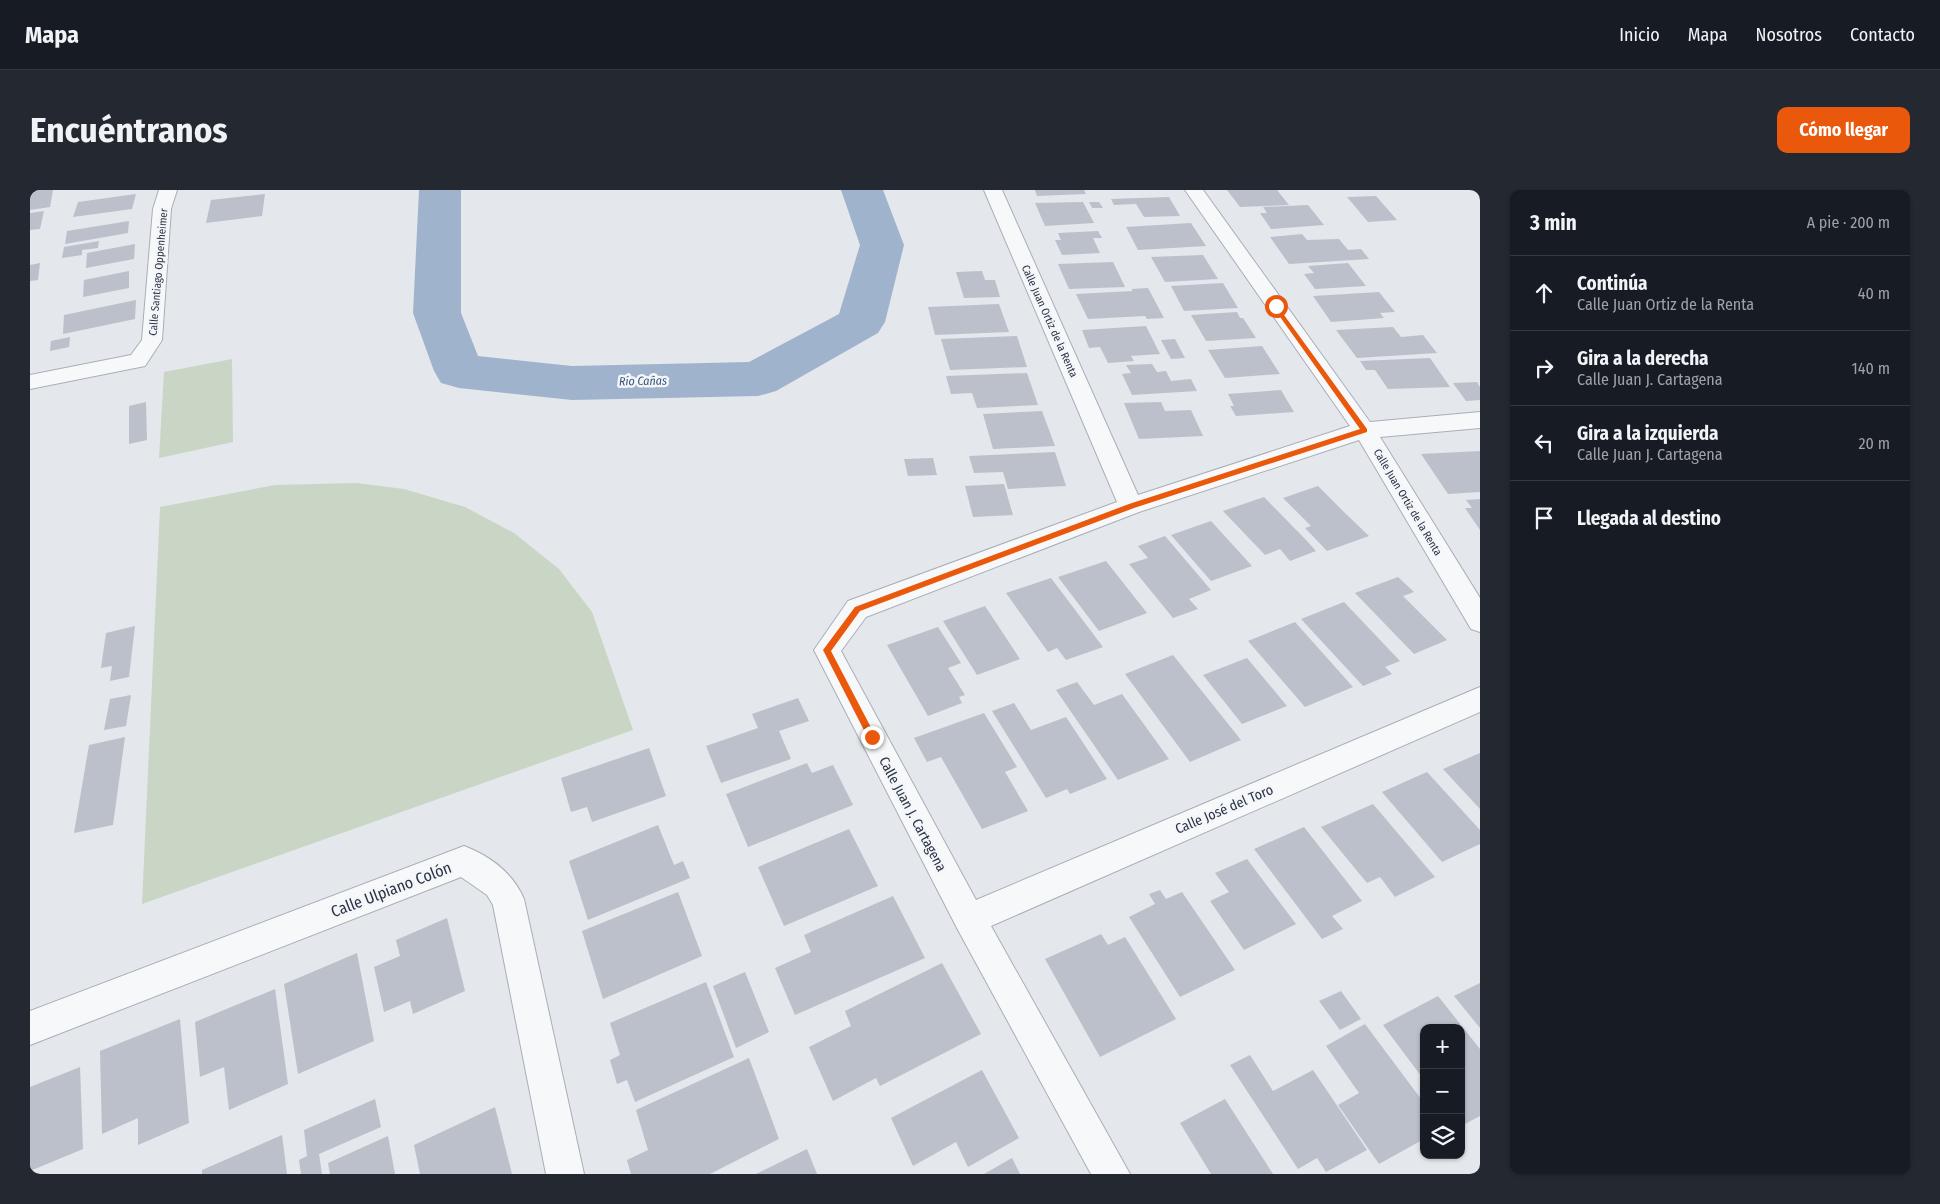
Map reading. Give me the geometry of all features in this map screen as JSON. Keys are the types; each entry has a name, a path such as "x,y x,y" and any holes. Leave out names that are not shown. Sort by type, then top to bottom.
{"street":[{"name":"Calle Santiago Oppenheimer","path":"30,382 138,361 152,340 162,209 168,190"},
{"name":"Calle Juan Ortiz de la Renta","path":"993,190 1131,506"},
{"name":"Calle Juan Ortiz de la Renta","path":"1194,190 1364,430 1480,621"},
{"name":"Calle Juan J. Cartagena","path":"1111,1174 969,919 827,650 857,609 1131,506 1364,430 1480,420"},
{"name":"Calle José del Toro","path":"969,919 1480,699"},
{"name":"Calle Ulpiano Colón","path":"30,1028 464,861 498,884 508,899 565,1174"}],"green space":[{"path":"232,359 233,442 159,458 164,372"},
{"path":"356,483 404,489 465,507 514,533 559,569 592,612 633,730 142,904 160,507 275,485"}],"building":[{"path":"30,190 53,190 50,207 30,210"},
{"path":"1035,190 1084,190 1086,194 1037,196"},
{"path":"1227,190 1277,190 1289,205 1240,207"},
{"path":"136,194 132,209 73,217 78,202"},
{"path":"265,194 262,216 206,223 211,200"},
{"path":"1376,196 1397,220 1368,222 1347,197"},
{"path":"1169,197 1180,216 1144,217 1136,204 1114,205 1111,199"},
{"path":"1083,202 1094,223 1045,226 1035,203"},
{"path":"1089,202 1099,202 1103,208 1092,208"},
{"path":"1308,205 1324,225 1271,229 1260,213 1267,213 1263,207"},
{"path":"44,211 40,229 30,230 30,213"},
{"path":"129,221 128,233 65,244 67,231"},
{"path":"1191,223 1206,246 1138,250 1126,227"},
{"path":"1098,231 1102,238 1093,238 1100,253 1062,255 1055,240 1061,240 1058,233"},
{"path":"1302,234 1307,240 1339,239 1348,250 1361,249 1369,259 1289,264 1270,237"},
{"path":"99,241 98,248 82,250 82,255 62,258 64,247"},
{"path":"135,244 134,259 86,268 87,253"},
{"path":"1203,255 1218,279 1165,282 1151,257"},
{"path":"1113,262 1125,287 1069,289 1058,264"},
{"path":"40,263 38,280 30,281 30,265"},
{"path":"1348,263 1366,286 1315,289 1304,274 1314,273 1308,266"},
{"path":"129,271 129,288 83,297 84,280"},
{"path":"982,271 985,280 995,280 1000,297 964,298 956,272"},
{"path":"1223,283 1238,308 1184,311 1171,286"},
{"path":"1148,288 1164,318 1147,319 1145,316 1088,319 1076,294 1132,291 1132,289"},
{"path":"1379,292 1395,312 1380,313 1384,318 1331,322 1313,296"},
{"path":"136,300 135,319 63,334 64,315"},
{"path":"999,304 1009,332 935,335 928,307"},
{"path":"1237,312 1256,338 1206,341 1191,315"},
{"path":"1146,326 1160,354 1131,356 1134,361 1108,363 1100,347 1089,348 1082,330"},
{"path":"1393,327 1401,337 1423,335 1437,353 1357,358 1336,330"},
{"path":"1017,336 1027,367 950,370 941,339"},
{"path":"70,337 69,347 50,351 51,341"},
{"path":"1175,339 1185,358 1171,359 1161,340"},
{"path":"1262,346 1280,374 1225,378 1208,350"},
{"path":"1430,358 1450,387 1388,389 1375,370 1366,370 1360,361"},
{"path":"1152,364 1157,372 1166,371 1171,381 1191,379 1197,391 1132,395 1122,374 1131,373 1126,365"},
{"path":"1027,373 1038,405 977,408 972,393 951,394 946,376"},
{"path":"1477,382 1480,387 1480,400 1466,401 1453,383"},
{"path":"1281,390 1294,412 1236,416 1230,406 1234,406 1228,394"},
{"path":"146,402 147,440 129,444 129,406"},
{"path":"1161,402 1165,411 1191,410 1203,436 1139,439 1124,403"},
{"path":"1042,411 1055,446 993,449 983,414"},
{"path":"1480,451 1480,492 1448,494 1421,454"},
{"path":"1055,452 1066,486 1008,489 1003,472 974,473 969,456"},
{"path":"933,458 937,475 908,476 904,459"},
{"path":"1004,484 1013,515 973,517 965,486"},
{"path":"1318,486 1369,536 1327,551 1305,528 1311,526 1283,498"},
{"path":"1264,497 1316,551 1290,561 1280,549 1265,555 1223,511"},
{"path":"1480,499 1480,530 1465,508 1472,508 1466,500"},
{"path":"1211,521 1252,566 1211,581 1171,535"},
{"path":"1165,536 1211,590 1189,599 1198,609 1173,618 1129,564 1148,558 1138,546"},
{"path":"1106,561 1147,613 1099,631 1058,577"},
{"path":"1398,577 1414,592 1403,596 1447,640 1414,654 1355,593"},
{"path":"1051,578 1103,647 1066,660 1057,648 1048,652 1006,593"},
{"path":"1344,602 1400,661 1385,667 1392,674 1363,686 1301,619"},
{"path":"985,606 1020,659 977,675 943,621"},
{"path":"1295,622 1353,687 1305,707 1248,641"},
{"path":"135,626 129,677 110,681 112,666 101,668 106,633"},
{"path":"938,627 961,663 948,668 965,695 959,697 962,703 928,716 887,645"},
{"path":"1173,655 1241,740 1190,762 1125,674"},
{"path":"1247,658 1287,706 1242,724 1203,675"},
{"path":"1077,682 1094,705 1122,694 1169,759 1118,780 1056,690"},
{"path":"131,695 126,726 104,730 110,699"},
{"path":"798,698 809,721 779,731 791,759 721,783 706,746 758,728 752,714"},
{"path":"1014,703 1031,730 1066,717 1107,779 1070,794 1067,789 1046,798 992,711"},
{"path":"984,713 1017,767 1005,772 1028,811 982,829 941,757 927,762 914,738"},
{"path":"125,737 113,825 74,833 89,745"},
{"path":"649,748 666,796 592,822 587,807 571,812 561,778"},
{"path":"1480,753 1480,809 1443,769"},
{"path":"807,763 812,773 833,765 853,805 748,847 726,794"},
{"path":"1427,772 1480,830 1480,844 1442,862 1382,792"},
{"path":"1373,804 1435,877 1395,897 1380,877 1367,883 1321,827"},
{"path":"658,825 674,865 683,861 690,878 588,920 569,861"},
{"path":"1304,827 1362,901 1332,916 1343,929 1322,939 1254,849"},
{"path":"849,829 878,886 784,926 758,867"},
{"path":"1247,859 1296,924 1244,950 1210,901 1229,892 1215,873"},
{"path":"1160,890 1166,899 1182,892 1235,970 1180,997 1129,917 1155,904 1149,894"},
{"path":"678,892 702,956 603,999 582,931"},
{"path":"893,896 925,958 795,1015 775,968 811,952 804,935"},
{"path":"447,918 465,991 413,1014 410,1001 384,1012 374,967 400,956 396,940"},
{"path":"1101,934 1108,945 1125,937 1176,1019 1100,1057 1045,959"},
{"path":"357,953 374,1041 298,1074 284,984"},
{"path":"942,963 981,1034 880,1086 876,1078 833,1101 809,1047 851,1026 845,1011"},
{"path":"745,972 769,1032 736,1048 713,986"},
{"path":"706,982 734,1057 635,1102 627,1080 617,1084 610,1060 620,1055 610,1023"},
{"path":"1480,983 1480,1028 1454,996"},
{"path":"275,989 288,1084 229,1110 224,1067 200,1077 195,1022"},
{"path":"1341,991 1361,1019 1340,1030 1319,1001"},
{"path":"1438,996 1460,1024 1420,1024 1420,1075 1383,1025"},
{"path":"180,1019 189,1123 138,1145 138,1118 102,1134 100,1051"},
{"path":"1365,1024 1420,1098 1420,1141 1379,1164 1338,1105 1359,1093 1326,1046"},
{"path":"1465,1030 1480,1049 1480,1116 1465,1124"},
{"path":"1250,1055 1273,1091 1313,1070 1367,1150 1326,1172 1317,1158 1298,1169 1230,1065"},
{"path":"749,1058 779,1139 710,1174 631,1174 627,1160 648,1150 636,1110"},
{"path":"80,1067 83,1149 30,1171 30,1087"},
{"path":"982,1070 1019,1138 968,1167 956,1142 913,1166 891,1118"},
{"path":"375,1099 381,1127 319,1154 322,1174 301,1174 299,1160 307,1156 304,1130"},
{"path":"1225,1099 1273,1174 1211,1174 1180,1123"},
{"path":"495,1107 512,1174 420,1174 414,1145"},
{"path":"282,1135 287,1174 202,1174 202,1170"},
{"path":"388,1136 395,1174 330,1174 328,1163"},
{"path":"807,1149 817,1174 756,1174"},
{"path":"1012,1158 1020,1174 984,1174"}],"waterway":[{"name":"Río Cañas","path":"440,190 437,313 459,371 572,383 758,379 861,322 882,245 862,190"}],"route":[{"path":"872,737 827,650 857,609 1131,506 1364,430 1276,306"}]}
